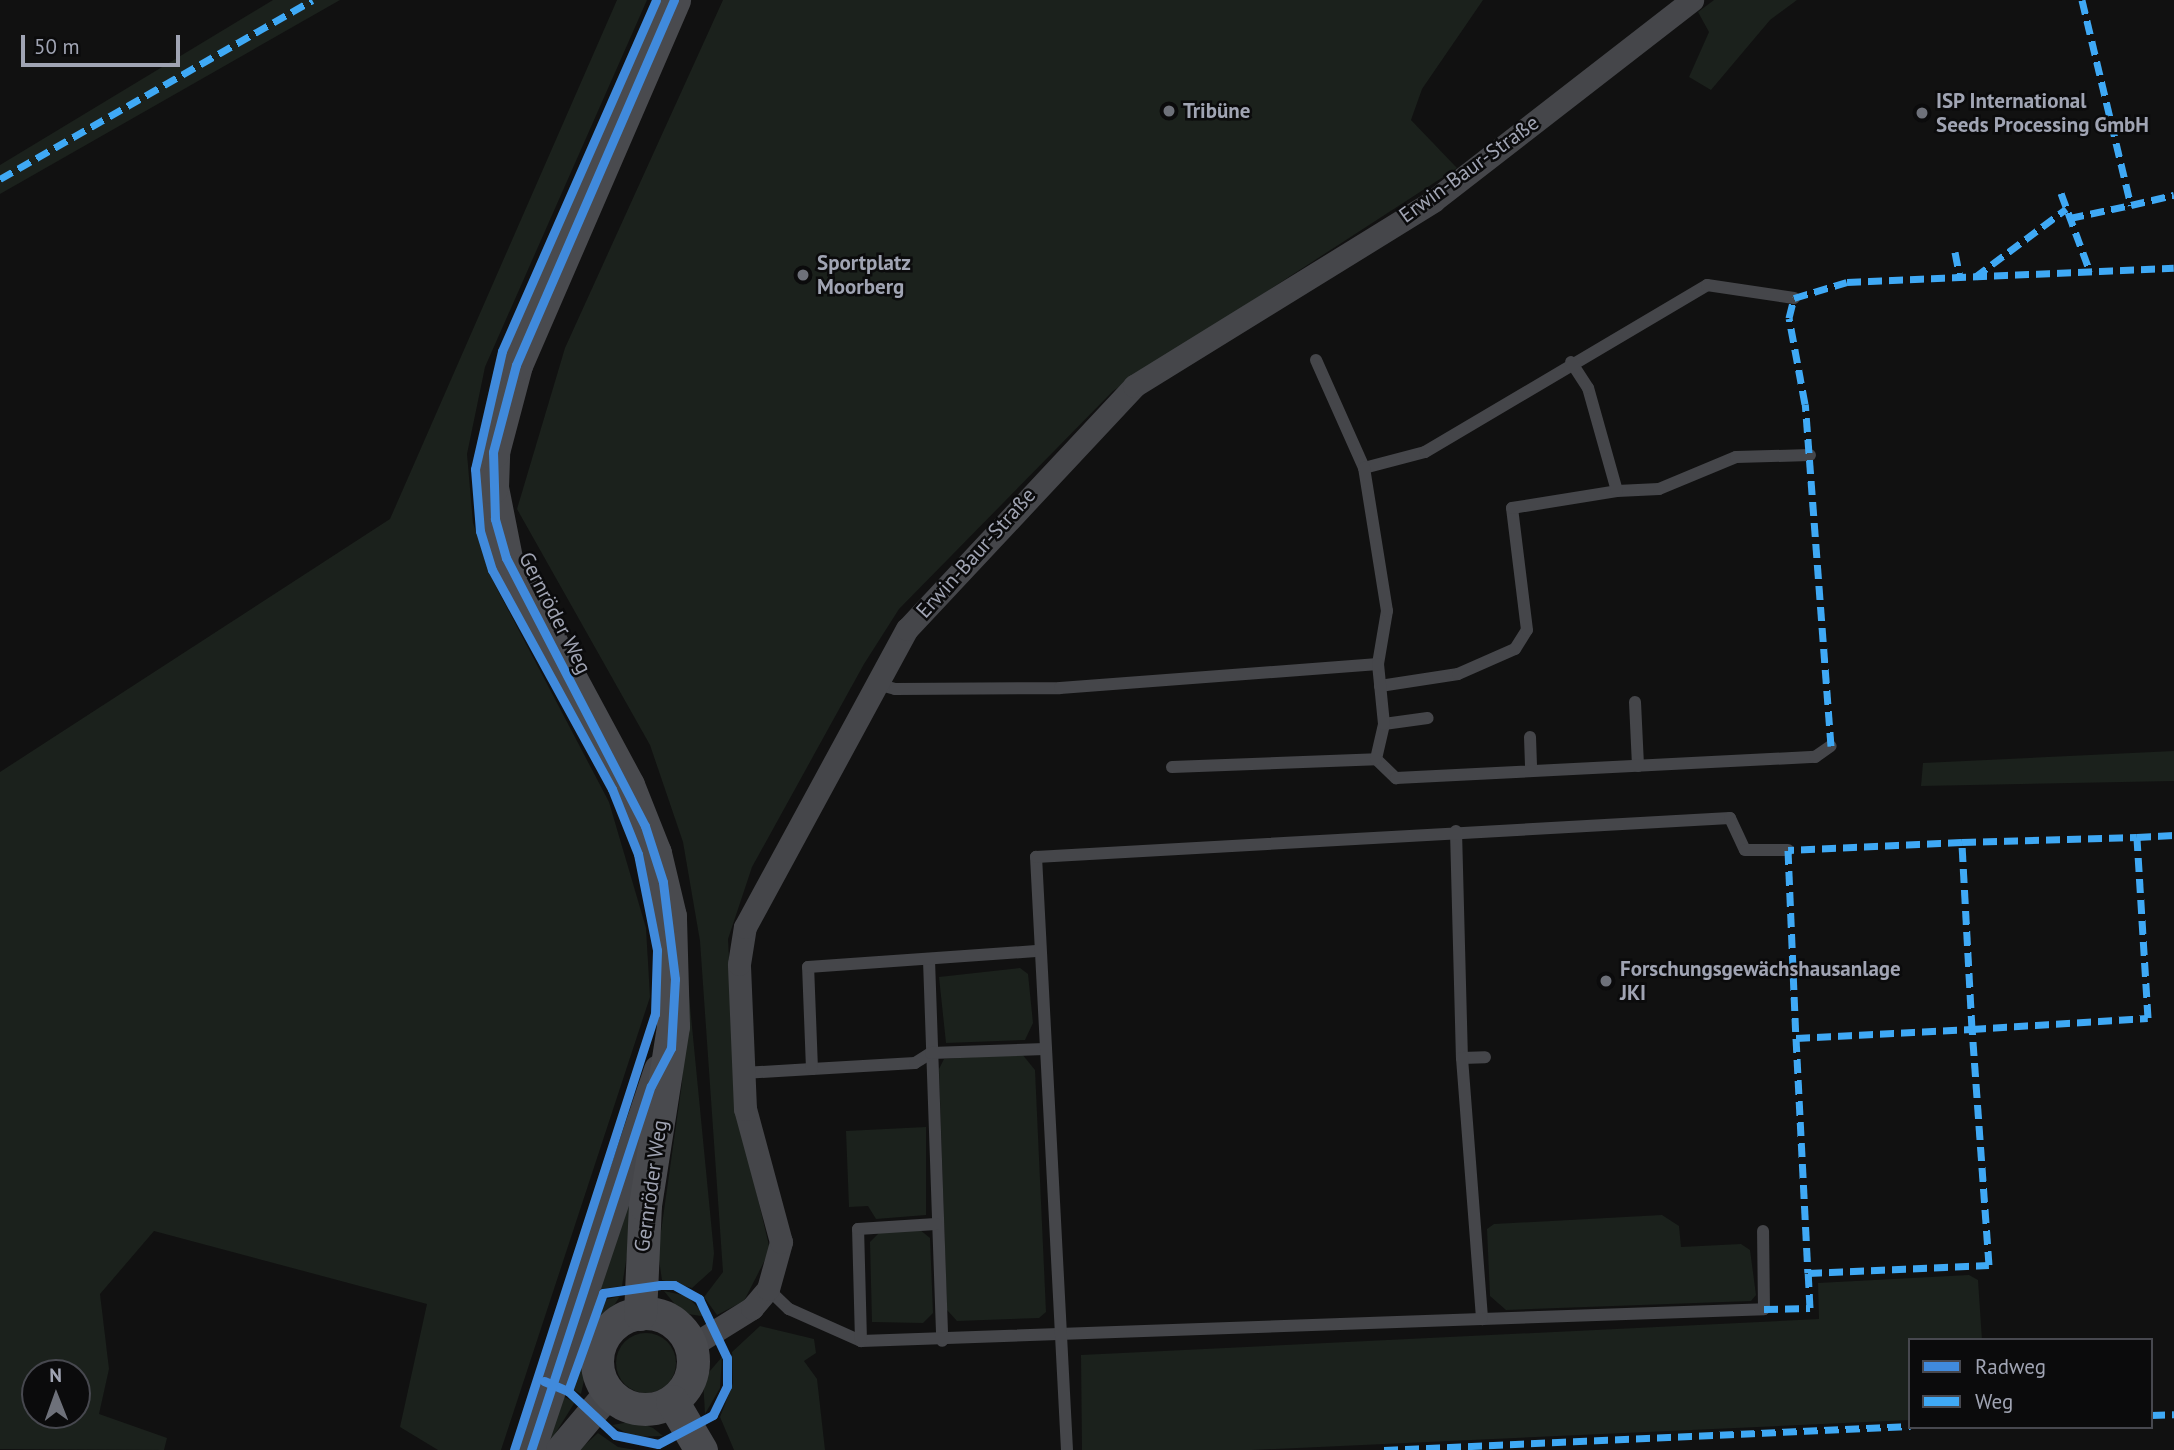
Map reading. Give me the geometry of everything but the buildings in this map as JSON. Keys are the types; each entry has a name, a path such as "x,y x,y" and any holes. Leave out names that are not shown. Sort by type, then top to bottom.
{"main road":[{"name":"Gernröder Weg","path":"640,1314 645,1205 671,1048 673,948 655,853 628,785 519,589 495,519 492,487 493,452 516,365 674,0"},
{"path":"640,1314 669,1319 691,1346 692,1374 672,1401 636,1409 608,1393 598,1370 602,1340 617,1322 640,1314"},
{"path":"672,1401 701,1450"}],"street":[{"name":"Erwin-Baur-Straße","path":"691,1346 733,1325 768,1289 777,1268 780,1220 753,1144 743,1073 739,964 745,927 873,683 907,629 955,573 1134,386 1433,201 1692,0"},
{"path":"531,1450 651,1086 671,1048"},
{"path":"561,1450 608,1393"}],"lane":[{"path":"1364,468 1425,452 1571,362 1706,285 1794,298"},
{"path":"1316,360 1364,468 1387,611 1378,664 1384,724 1376,759"},
{"path":"1571,362 1588,388 1617,491"},
{"path":"1380,686 1458,674 1515,649 1527,630 1512,508 1617,491 1659,489 1736,457 1810,455"},
{"path":"873,683 895,689 1060,688 1378,664"},
{"path":"1635,702 1638,766"},
{"path":"1384,724 1428,718"},
{"path":"1530,737 1531,771"},
{"path":"1172,767 1376,759 1396,778 1815,757 1830,746"},
{"path":"1067,1450 1036,857 1455,831 1730,818 1745,850 1788,850"},
{"path":"1455,831 1462,1058 1482,1319"},
{"path":"812,1069 808,967 1039,951"},
{"path":"929,960 942,1341"},
{"path":"743,1073 915,1063 931,1053 1045,1049"},
{"path":"1462,1058 1485,1057"},
{"path":"862,1341 858,1228 936,1224"},
{"path":"768,1289 789,1309 862,1341 942,1341 1764,1309 1763,1231"}],"shaded area":[{"path":"273,0 340,0 0,194 0,165"},
{"path":"617,0 647,0 485,367 467,454 473,523 493,581 609,802 646,928 650,997 501,1450 438,1450 400,1427 427,1304 154,1231 100,1294 109,1369 99,1414 167,1438 164,1450 0,1449 0,772 390,519"},
{"path":"723,0 1483,0 1422,89 1411,120 1457,168 1113,391 899,609 864,664 752,867 728,939 737,1110 770,1250 744,1301 717,1315 704,1297 723,1272 700,941 683,842 650,745 517,509 565,348"},
{"path":"1714,0 1797,0 1770,20 1711,90 1689,77 1709,32 1698,12"},
{"path":"2174,751 2174,781 1921,786 1923,763"},
{"path":"1020,968 1028,974 1033,1023 1025,1040 946,1043 939,977"},
{"path":"687,975 714,1253 712,1270 692,1288 662,1280 658,1253 682,1083"},
{"path":"1022,1054 1035,1070 1046,1312 1039,1318 957,1321 947,1310 939,1069 944,1059"},
{"path":"926,1127 926,1215 876,1219 868,1206 849,1207 846,1131"},
{"path":"647,1132 622,1286 594,1290"},
{"path":"1662,1215 1679,1226 1681,1247 1741,1244 1750,1250 1756,1295 1751,1301 1506,1310 1490,1296 1487,1229 1494,1224"},
{"path":"919,1229 930,1238 933,1313 923,1323 872,1322 870,1242 881,1231"},
{"path":"1969,1275 1978,1280 1982,1338 1908,1338 1908,1420 1251,1450 1082,1450 1081,1355 1819,1319 1818,1283"},
{"path":"664,1291 687,1296 707,1317 682,1313"},
{"path":"620,1296 593,1339 581,1394 572,1389 604,1300"},
{"path":"760,1326 814,1339 816,1353 804,1361 817,1379 825,1450 734,1450 720,1417 733,1383 732,1352"},
{"path":"646,1333 663,1338 671,1346 676,1363 671,1380 663,1388 646,1393 629,1388 621,1380 616,1363 621,1346 629,1338"},
{"path":"722,1357 720,1388 705,1414 703,1379"},
{"path":"558,1394 575,1402 545,1450"},
{"path":"636,1421 653,1428 663,1436 633,1437 612,1425"},
{"path":"598,1433 618,1447 636,1450 579,1450"}],"marked path":[{"path":"0,179 312,0"},
{"path":"2082,0 2131,205 2174,195"},
{"path":"2061,193 2090,272"},
{"path":"2070,218 2131,205"},
{"path":"1975,277 2066,209"},
{"path":"1955,252 1960,277"},
{"path":"1831,746 1805,404 1789,318 1794,298 1847,282 2174,268"},
{"path":"1764,1309 1810,1308 1808,1273 1989,1265 1972,1029 2148,1018 2137,837 2174,835"},
{"path":"1962,842 1788,850 1796,1038 1972,1029 1962,842 2137,837"},
{"path":"1796,1038 1808,1273"},
{"path":"2153,1415 2174,1414"},
{"path":"1384,1450 1908,1426"}],"cycle path":[{"path":"514,1450 655,1014 657,950 638,854 612,789 492,570 480,531 475,469 502,351 656,0"},
{"path":"531,1450 651,1086 671,1048 675,979 663,882 645,826 506,558 495,519 493,452 516,365 674,0"},
{"path":"544,1381 568,1391 603,1293 660,1285 674,1285 699,1299 727,1358 727,1386 713,1415 658,1444 615,1435 568,1391"}],"place":[{"name":"Tribüne","path":"1169,111"},
{"name":"ISP International Seeds Processing GmbH","path":"1922,113"},
{"name":"Sportplatz Moorberg","path":"803,275"},
{"name":"Forschungsgewächshausanlage JKI","path":"1606,981"}]}
